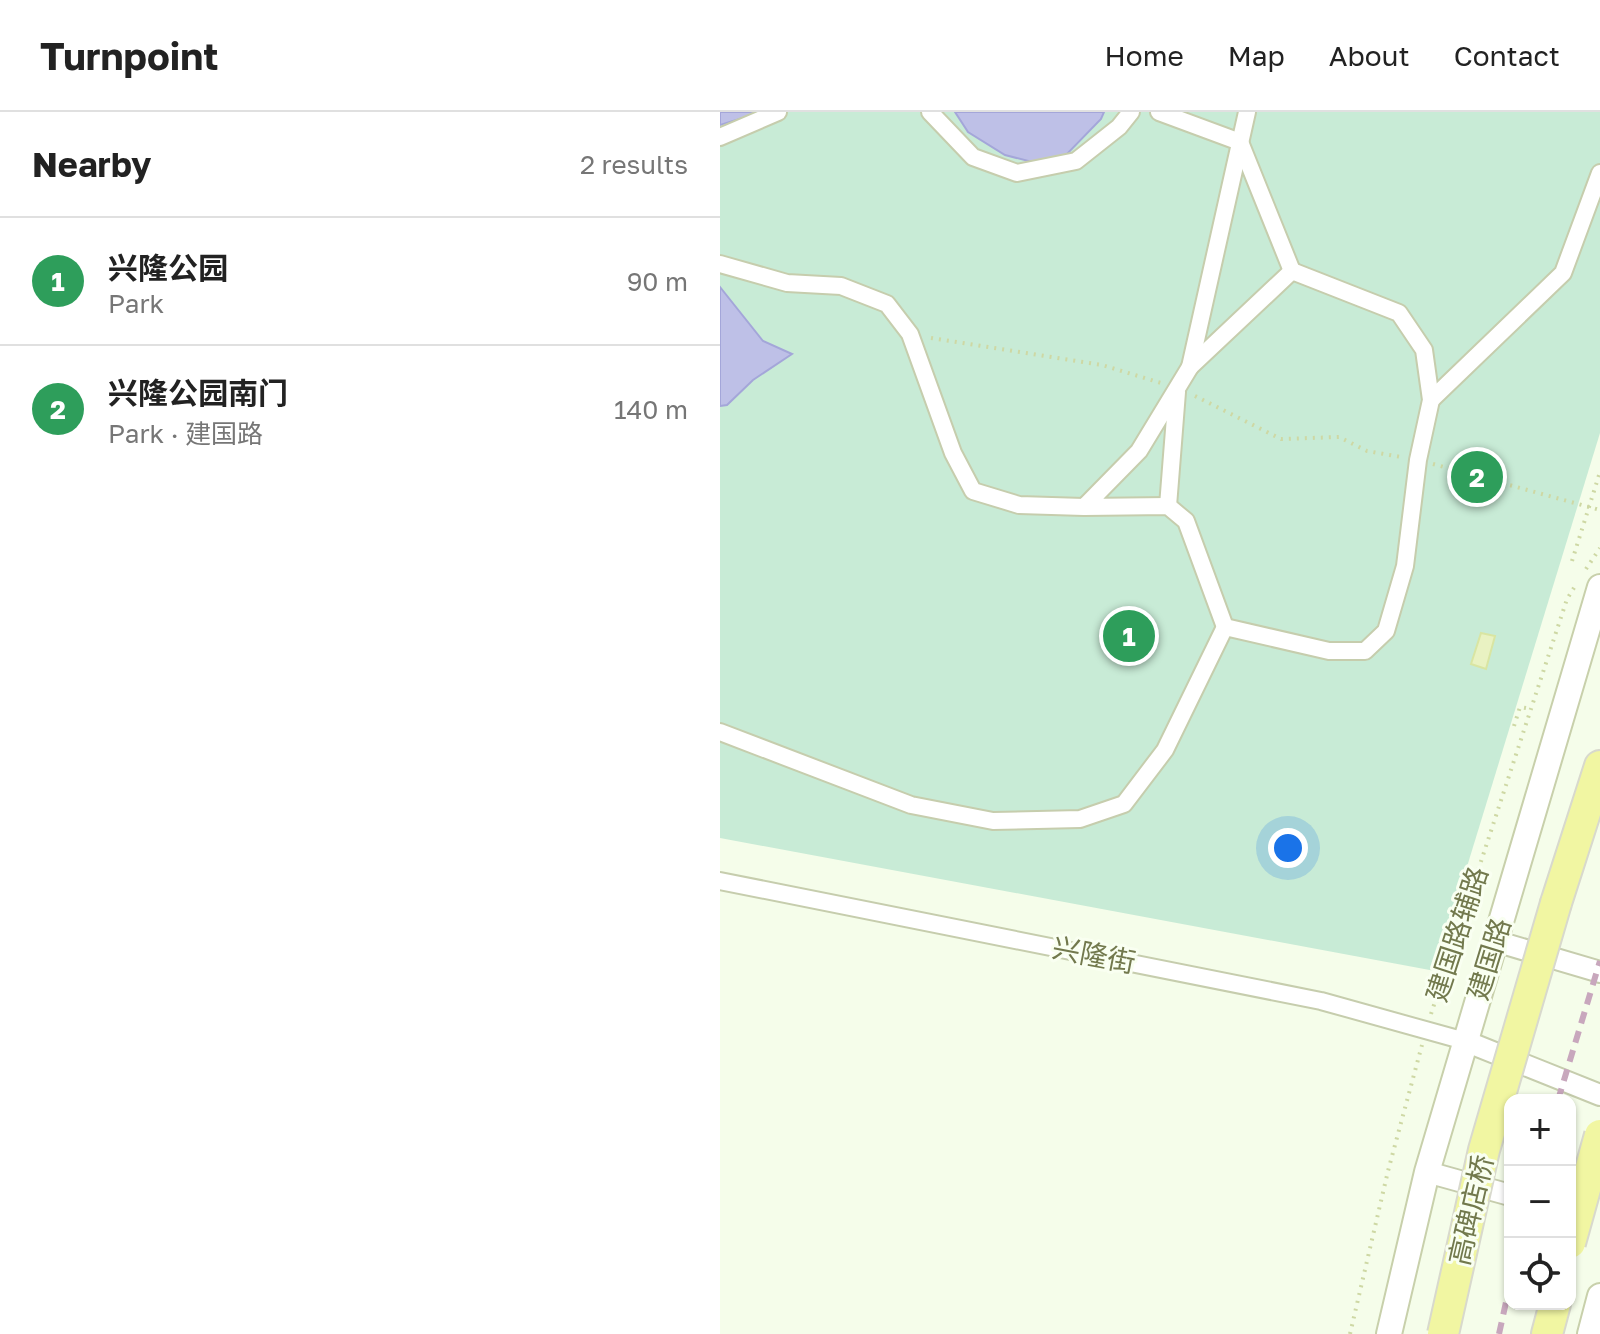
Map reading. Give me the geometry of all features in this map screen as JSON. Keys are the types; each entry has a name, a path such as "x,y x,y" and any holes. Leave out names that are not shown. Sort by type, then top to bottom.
{"highway":[{"name":"高碑店桥","path":"1443,1334 1484,1150 1556,903 1600,766"},
{"path":"1571,1238 1600,1135"},
{"path":"1547,1334 1553,1310"}],"main road":[{"name":"建国路","path":"1389,1334 1427,1172 1600,587"},
{"path":"1590,1334 1600,1296"}],"street":[{"path":"720,137 778,112"},
{"path":"930,112 973,157 1017,173 1076,161 1119,127 1131,112"},
{"path":"1159,112 1240,142 1292,271 1399,313 1424,350 1431,400 1418,460 1405,566 1386,631 1365,651 1329,651 1225,627"},
{"path":"1190,367 1247,112"},
{"path":"1431,400 1563,273 1600,173"},
{"path":"720,264 787,283 841,286 887,304 910,334 953,453 973,491 1019,505 1168,506 1186,521 1225,627 1165,750 1124,804 1080,819 993,821 911,805 720,732"},
{"path":"1084,507 1139,451 1190,367 1292,271"},
{"path":"1168,506 1178,388"},
{"name":"兴隆街","path":"720,881 1321,1001 1465,1041"},
{"path":"1495,941 1600,972"},
{"path":"1465,1041 1600,1095"},
{"path":"1427,1172 1504,1193"},
{"path":"1576,1213 1600,1219"}],"path":[{"path":"1418,460 1600,510"},
{"path":"1572,561 1600,472"},
{"name":"建国路辅路","path":"1350,1334 1388,1171 1426,1030 1567,599 1600,548"},
{"path":"1514,726 1520,707 1531,709"}],"green space":[{"path":"720,112 1600,112 1600,433 1435,971 720,838"}],"water":[{"path":"720,112 762,112 720,125"},
{"path":"955,112 1104,112 1066,155 1040,164 1005,155 968,132"},
{"path":"720,287 763,341 792,354 753,380 727,405 720,406"}],"building":[{"path":"1481,633 1495,636 1486,669 1471,664"}],"railway":[{"path":"1560,1094 1600,961"},
{"path":"1499,1334 1504,1310"}],"place":[{"name":"兴隆公园南门","path":"1477,477"},
{"name":"兴隆公园","path":"1129,636"}]}
